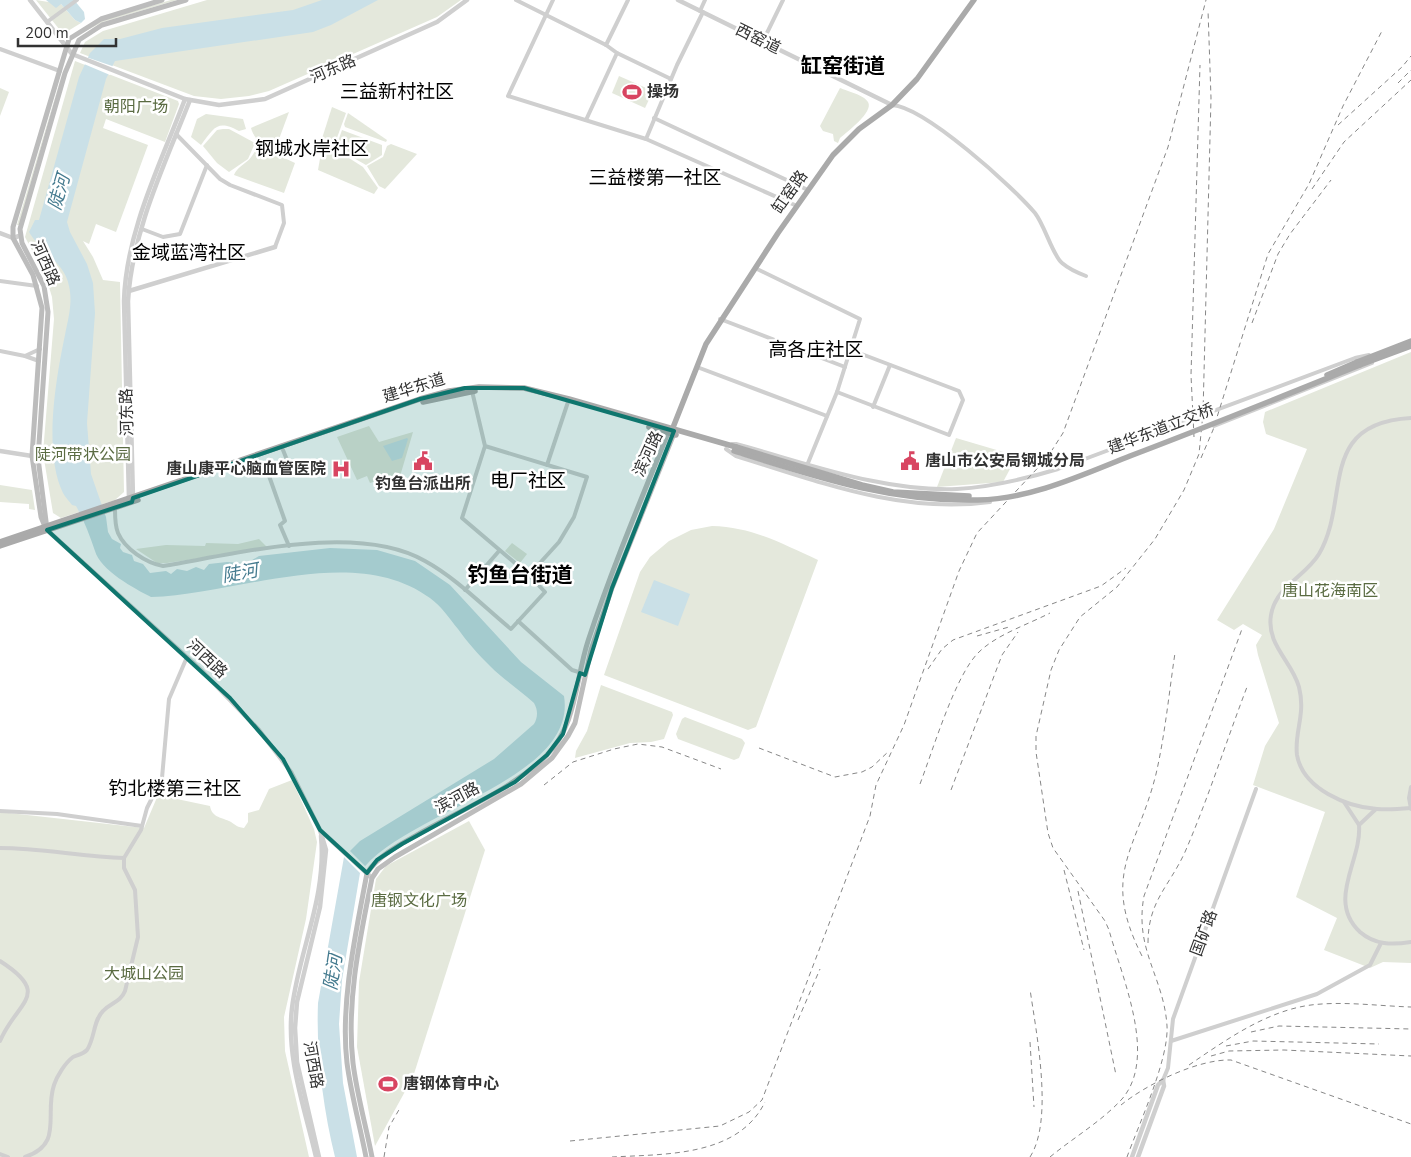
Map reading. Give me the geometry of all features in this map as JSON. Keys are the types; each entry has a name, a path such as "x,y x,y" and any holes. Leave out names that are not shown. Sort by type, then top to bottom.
{"main road":[{"name":"河西路","path":"46,528 32,456 42,308 37,286 16,237 16,219 69,39 102,22 162,0"},
{"name":"河西路","path":"46,528 38,458 48,305 38,271 16,237 75,46 86,34 102,22 186,0"},
{"name":"缸窑路","path":"671,433 706,344 720,320 808,190 833,156 859,129 892,105 917,79 974,0"},
{"path":"1380,356 1411,341"},
{"path":"1380,356 1411,346"},
{"name":"建华东道立交桥","path":"735,449 862,485 894,492 980,497 997,495 1067,477 1380,356"},
{"name":"建华东道","path":"46,528 111,508 420,399 465,388 509,387 543,392 671,433"},
{"name":"建华东道","path":"131,500 423,402 472,391 509,390 538,394 671,433 735,449"},
{"name":"滨河路","path":"372,878 378,869 394,857 521,784 552,758 568,736 575,723 588,642 607,586 671,433"},
{"path":"0,542 46,528"},
{"path":"0,546 46,528"},
{"name":"滨河路","path":"365,872 377,860 402,844 515,782 537,765 556,745 569,722 583,674"},
{"path":"365,872 349,977 346,1045 366,1157"},
{"path":"372,878 357,958 353,998 352,1041 354,1064 372,1157"}],"street":[{"name":"河东路","path":"30,0 66,49 72,54 188,99 219,105 265,99 437,22 468,0"},
{"path":"48,22 77,0"},
{"path":"516,0 671,79"},
{"path":"553,0 508,96 646,138 797,206"},
{"path":"606,45 628,0"},
{"name":"西窑道","path":"678,0 892,105"},
{"path":"646,138 702,11 705,0"},
{"path":"763,41 783,0"},
{"path":"0,49 60,71"},
{"path":"586,120 617,53"},
{"name":"河东路","path":"131,500 129,291 142,229 188,99"},
{"name":"河东路","path":"131,500 124,301 126,275 143,209 188,99"},
{"path":"892,105 911,112 933,125 1008,184 1040,220 1061,263 1086,276"},
{"path":"654,118 808,190"},
{"path":"129,291 275,247 284,223 282,205 230,185 220,179 176,134"},
{"path":"142,229 163,237 180,234 207,165"},
{"path":"0,233 16,237"},
{"path":"755,268 860,319 837,392 808,463"},
{"path":"0,281 37,286"},
{"path":"720,320 845,367"},
{"path":"25,356 40,349"},
{"path":"837,392 949,435 963,400 959,391 851,350"},
{"path":"0,351 39,361"},
{"path":"726,447 736,456 882,499 952,505 1011,499 1077,479 1352,373 1380,356"},
{"path":"726,447 736,444 866,479 915,487 956,489 1014,481 1067,466 1355,358 1380,356"},
{"path":"873,407 890,365"},
{"path":"697,367 827,416"},
{"path":"111,508 121,539 141,557 163,566 289,546 332,542 389,546 424,560 511,629 545,592 529,575 462,518 485,446 472,391"},
{"path":"548,465 568,402"},
{"path":"1411,418 1392,420 1378,425 1364,433 1352,445 1340,466 1334,509 1325,541 1311,565 1280,593 1273,605 1270,617 1270,630 1274,643 1295,676 1301,698 1301,726 1297,744 1300,762 1309,778 1319,788 1342,801 1350,809 1359,825 1359,844 1347,879 1347,910 1356,928 1365,936 1381,943 1411,942"},
{"path":"485,446 586,477 574,517 559,542 529,575"},
{"path":"283,450 289,465 268,473 285,520 280,526 289,546"},
{"path":"0,451 32,456"},
{"name":"河西路","path":"46,528 230,698 283,760 320,830 326,850 320,907 297,1002 295,1028 297,1062 318,1157"},
{"path":"464,590 499,551"},
{"path":"518,622 572,670 583,674"},
{"path":"25,1157 41,1148 50,1137 51,1098 54,1084 62,1070 70,1060 86,1051 101,1014 122,999 125,991 138,937 135,890 124,868 124,858 142,826 147,808 162,778 169,699 187,657"},
{"path":"1342,801 1376,809 1411,808 1411,787"},
{"name":"国矿路","path":"1138,1157 1164,1086 1163,1080 1171,1041 1173,1019 1256,789"},
{"path":"1359,825 1376,809"},
{"path":"0,811 48,813 142,826"},
{"path":"320,830 372,878"},
{"path":"0,848 20,848 98,858 124,858"},
{"path":"1171,1041 1317,994 1370,965 1381,943"},
{"path":"0,960 21,977 28,986 26,1001 9,1022 0,1041"},
{"name":"国矿路","path":"1132,1157 1158,1085 1163,1080"},
{"path":"1,1155 8,1157"}],"highlighted area":[{"path":"465,388 524,388 674,431 612,588 585,675 580,673 563,734 547,755 515,782 402,844 377,860 367,873 320,830 283,759 230,698 47,530 132,502 133,498 420,399"}],"green space":[{"path":"36,0 61,4 75,20 81,23 63,34"},
{"path":"171,0 177,0 103,22 78,35 103,20"},
{"path":"207,0 461,0 437,17 269,91 249,96 221,99 194,96 80,53 85,42 103,31"},
{"name":"陡河带状公园","path":"75,61 178,101 179,104 165,142 106,119 103,128 148,145 116,232 96,224 89,244 83,241 93,257 103,280 120,282 124,492 115,500 61,518 53,513 43,453 54,319 52,297 46,277 25,237"},
{"path":"65,64 19,225 17,225"},
{"name":"操场","path":"619,76 653,91 645,108 612,93"},
{"path":"0,88 9,92 0,116"},
{"path":"840,88 863,97 869,106 864,116 840,138 838,143 834,141 833,134 823,131 820,126"},
{"path":"332,107 346,113 334,146 319,148"},
{"path":"289,112 275,150 263,145 252,132 251,128"},
{"path":"348,113 387,140 386,142 345,127 344,124"},
{"path":"206,114 243,119 246,129 239,131 232,127 217,127 201,145 191,137 197,119"},
{"path":"229,129 255,143 248,159 229,172 217,163 203,146 217,130"},
{"path":"342,130 382,145 382,155 366,165 338,149 336,147"},
{"path":"391,144 417,154 385,189 379,186 367,166 383,157 387,146"},
{"path":"257,145 295,163 284,193 234,175 249,160"},
{"path":"338,151 363,167 378,188 374,194 318,170 321,153"},
{"name":"唐山花海南区","path":"1411,352 1411,963 1383,962 1370,968 1324,950 1337,918 1296,897 1325,812 1253,785 1265,746 1279,723 1256,645 1262,635 1243,624 1234,630 1217,620 1274,529 1307,449 1266,434 1263,422 1265,412"},
{"path":"369,426 379,442 413,432 396,490 376,481 370,483 367,476 357,480 337,437"},
{"path":"956,438 1017,456 1003,482 937,487"},
{"path":"0,485 32,490 35,510 29,509 29,504 0,502"},
{"path":"712,526 741,529 754,533 818,560 756,727 748,730 604,675 640,572 650,557 669,541 691,530"},
{"path":"259,539 268,548 167,563 157,563 136,549 166,545 205,546 206,543 238,544"},
{"path":"512,543 527,554 520,563 505,551"},
{"path":"601,685 672,712 673,715 664,739 630,743 575,758 576,751 587,731"},
{"path":"685,717 742,739 745,743 739,758 734,760 678,739 676,734 682,719"},
{"name":"大城山公园","path":"292,780 314,829 317,842 306,919 284,1017 285,1051 309,1157 0,1157 0,812 144,828 158,795 210,806 217,816 244,828 248,822 248,813 259,810 269,789"},
{"name":"唐钢文化广场","path":"469,821 485,850 413,1077 375,1146 357,1047 359,982 376,879 386,866"}],"water":[{"path":"46,0 74,0 84,12 85,19 81,23 75,20 61,4 56,8"},
{"name":"陡河","path":"322,0 378,0 331,25 313,32 115,61 106,79 67,222 70,232 87,264 93,283 95,313 87,423 91,474 106,517 108,532 112,539 121,544 120,548 123,552 132,555 134,561 143,564 150,573 166,571 171,574 177,569 187,571 196,567 204,570 209,564 227,562 247,563 259,556 330,548 377,550 415,561 450,585 521,662 564,696 561,726 544,751 516,774 411,832 381,852 360,873 342,980 339,1024 343,1083 357,1157 335,1157 324,1100 318,1041 318,1003 344,857 360,841 494,759 534,724 537,716 536,708 534,703 490,666 434,601 400,582 366,574 331,573 294,576 184,594 151,597 111,572 98,558 79,511 64,494 57,476 52,436 53,415 58,372 70,311 70,292 67,278 63,271 29,232 35,220 39,220 79,77 90,53 104,39 120,39 162,28 293,10"},
{"path":"407,438 402,458 392,461 383,446"},
{"path":"654,580 690,594 678,626 641,612"}],"pier":[{"path":"86,57 115,67 110,75 84,64"},
{"path":"348,849 366,867 360,873 342,855"}],"railway":[{"path":"570,1141 720,1126 749,1112 762,1100 870,816 876,785 904,725 959,571 977,533 1047,458 1063,433 1168,147 1206,0"},
{"path":"1050,1157 1096,1122 1122,1099 1132,1082 1137,1062 1134,1017 1109,930 1105,921 1053,848 1048,833 1036,752 1036,736 1051,670 1059,650 1080,617 1117,587 1155,539 1184,490 1199,454 1203,413 1211,98 1208,10"},
{"path":"1201,458 1213,430 1268,254 1309,184 1343,106 1383,29"},
{"path":"1338,125 1402,67 1411,56"},
{"path":"1194,437 1191,375 1200,65"},
{"path":"1398,83 1411,70"},
{"path":"1312,189 1344,142 1411,80"},
{"path":"1252,323 1278,254 1290,234 1331,180"},
{"path":"928,669 942,649 953,640 1101,586 1126,568"},
{"path":"920,784 952,697 968,665 984,647 993,641 1050,613"},
{"path":"977,636 1009,627"},
{"path":"1127,1157 1158,1073 1163,1056 1167,1026 1161,993 1146,948 1143,932 1144,896 1242,629"},
{"path":"951,790 1002,655 1018,632"},
{"path":"1142,956 1130,928 1124,903 1123,882 1126,863 1156,774 1175,653"},
{"path":"1148,943 1149,928 1155,905 1185,852 1247,687"},
{"path":"544,785 573,762 614,749 638,744 662,747 721,769"},
{"path":"759,748 835,777 862,772 872,767 889,751"},
{"path":"1064,870 1084,950"},
{"path":"1078,891 1116,1075"},
{"path":"798,1020 820,969"},
{"path":"1030,989 1039,1051 1042,1099 1041,1121 1037,1141 1030,1157"},
{"path":"1189,1065 1247,1028 1278,1013 1294,1008 1336,1003 1411,1007"},
{"path":"1251,1032 1279,1026 1411,1029"},
{"path":"1226,1046 1253,1041 1379,1044"},
{"path":"1030,1042 1034,1107"},
{"path":"1211,1056 1229,1051 1284,1050 1411,1056"},
{"path":"1121,1105 1173,1074 1204,1064 1231,1060 1411,1124"},
{"path":"612,1157 677,1153 719,1143 737,1133 753,1120 765,1102"},
{"path":"384,1157 389,1127 400,1108"}],"place":[{"name":"操场","path":"632,92"},
{"name":"钓鱼台派出所","path":"423,461"},
{"name":"唐山市公安局钢城分局","path":"910,461"},
{"name":"唐山康平心脑血管医院","path":"341,469"},
{"name":"唐钢体育中心","path":"388,1084"}],"district":[{"name":"缸窑街道","path":"843,66"},
{"name":"三益新村社区","path":"397,92"},
{"name":"钢城水岸社区","path":"312,149"},
{"name":"三益楼第一社区","path":"655,178"},
{"name":"金域蓝湾社区","path":"189,253"},
{"name":"高各庄社区","path":"816,350"},
{"name":"电厂社区","path":"528,481"},
{"name":"钓鱼台街道","path":"520,575"},
{"name":"钓北楼第三社区","path":"175,789"}],"park label":[{"name":"朝阳广场","path":"136,107"}]}
